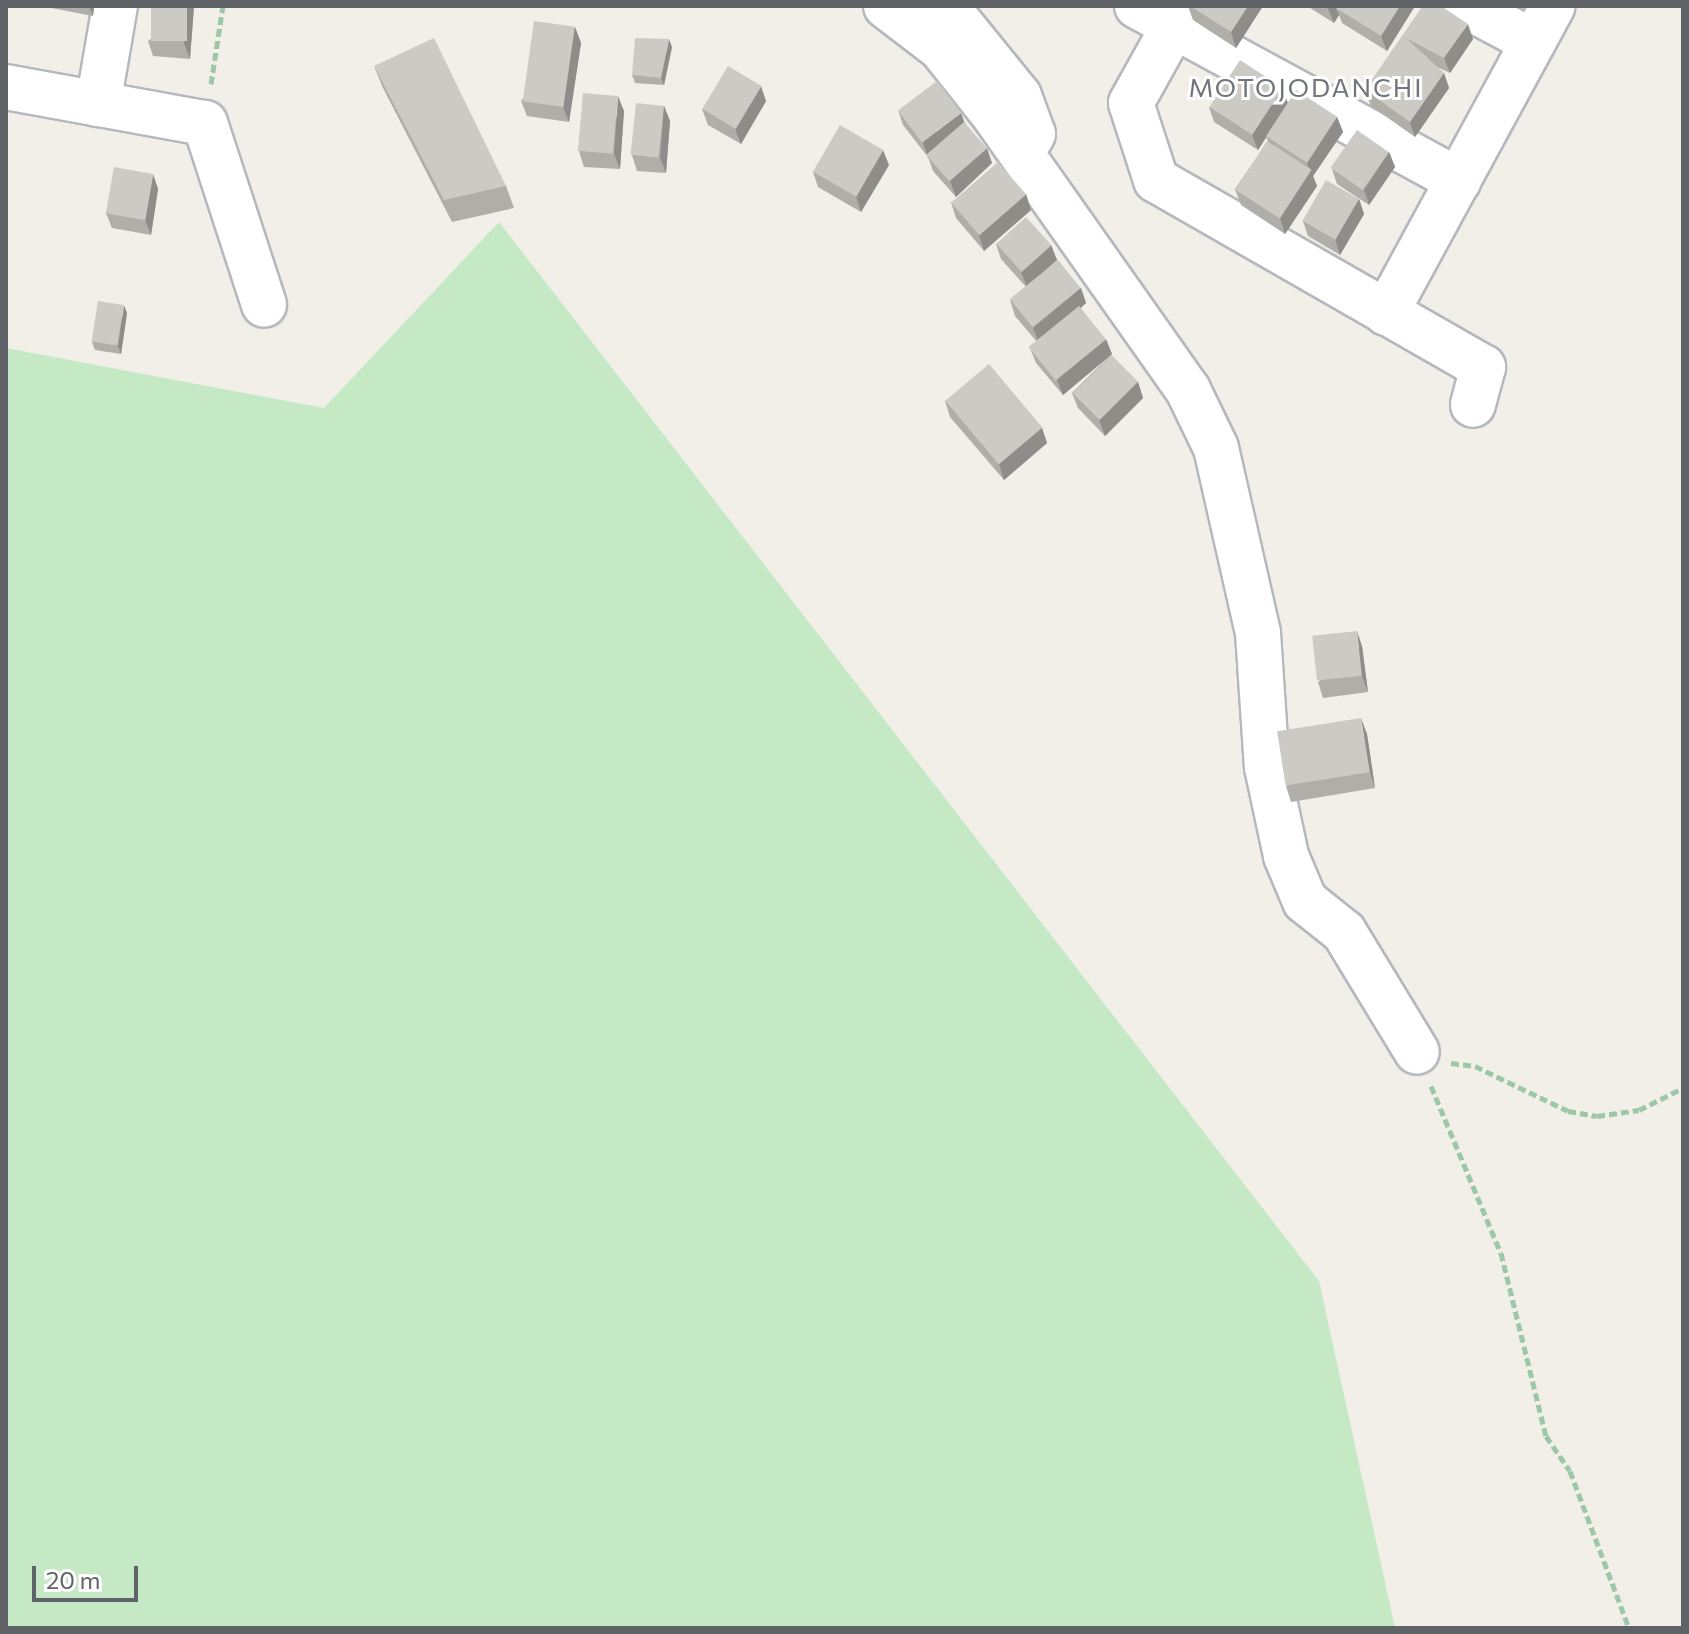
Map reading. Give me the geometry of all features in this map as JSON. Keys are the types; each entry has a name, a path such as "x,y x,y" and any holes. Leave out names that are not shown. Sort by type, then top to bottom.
{"street":[{"path":"98,104 115,6"},
{"path":"886,6 941,48 1188,390 1216,448 1258,633 1267,767 1286,856 1305,901 1344,932 1417,1052"},
{"path":"946,6 1019,96 1033,134 1019,158"},
{"path":"1137,6 1180,16 1459,181"},
{"path":"1386,313 1543,24 1466,6"},
{"path":"1180,16 1131,103 1156,180 1483,367 1473,405"},
{"path":"6,87 205,123 264,305"}],"path":[{"path":"205,123 223,6"},
{"path":"1417,1052 1475,1066 1568,1111 1597,1116 1639,1110 1683,1088"},
{"path":"1417,1052 1501,1253 1546,1436 1570,1471 1629,1628"}],"green space":[{"path":"499,222 1319,1281 1395,1628 6,1628 6,348 324,408"}],"building":[{"path":"151,6 187,6 187,41 151,41"},
{"path":"1190,6 1248,6 1231,32"},
{"path":"1337,6 1400,6 1381,36"},
{"path":"1423,6 1441,6 1468,24 1444,58 1406,38 1444,73 1410,122 1365,90"},
{"path":"534,21 575,27 563,107 523,101"},
{"path":"434,38 506,186 444,200 374,66"},
{"path":"635,38 669,39 661,78 632,75"},
{"path":"1240,60 1283,88 1252,135 1210,107"},
{"path":"728,66 761,86 736,129 702,109"},
{"path":"937,81 961,113 922,142 898,110"},
{"path":"1296,90 1337,117 1307,163 1266,136"},
{"path":"583,93 618,96 613,154 578,151"},
{"path":"636,103 664,106 658,158 631,155"},
{"path":"964,122 987,148 949,181 926,155"},
{"path":"840,125 883,150 856,197 813,172"},
{"path":"1357,130 1389,152 1363,190 1331,168"},
{"path":"1267,141 1311,170 1280,219 1235,190"},
{"path":"998,162 1026,194 979,235 951,203"},
{"path":"114,167 153,174 145,220 106,213"},
{"path":"1326,180 1359,199 1335,240 1302,221"},
{"path":"1026,217 1051,245 1022,272 996,244"},
{"path":"1058,260 1081,288 1032,327 1010,299"},
{"path":"98,301 124,305 117,346 92,341"},
{"path":"1079,306 1106,339 1056,380 1028,347"},
{"path":"1111,355 1138,382 1100,420 1073,393"},
{"path":"989,364 1042,428 999,464 945,401"},
{"path":"1357,631 1362,676 1317,680 1312,636"},
{"path":"1361,718 1370,772 1286,786 1277,731"}],"district":[{"name":"MOTOJODANCHI","path":"1306,87"}]}
